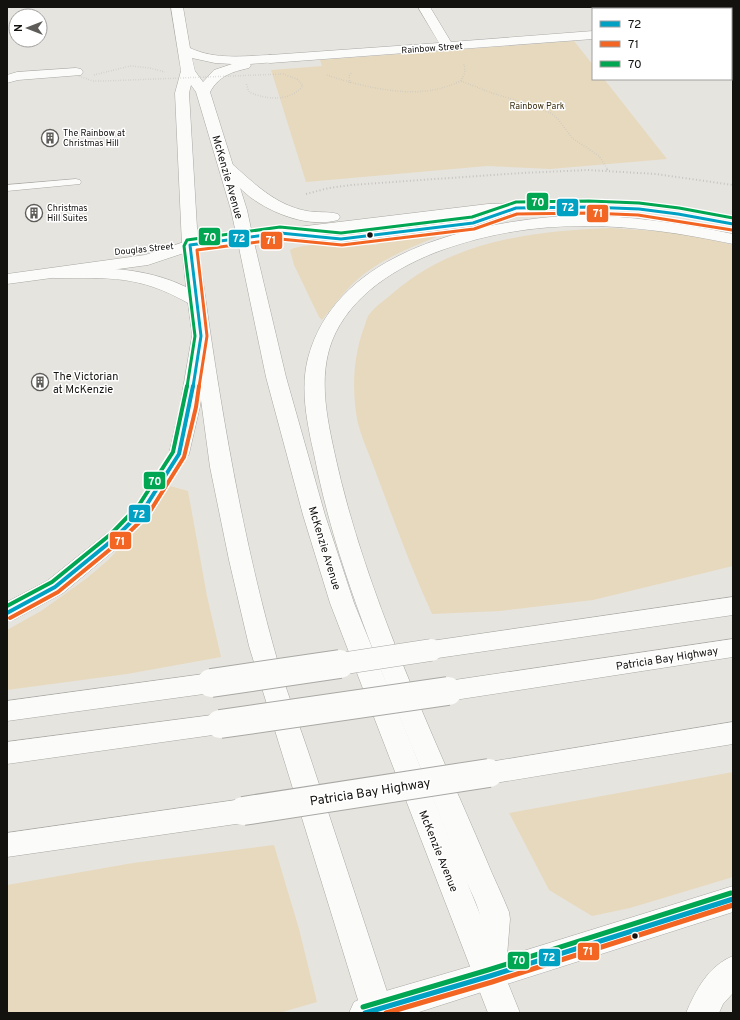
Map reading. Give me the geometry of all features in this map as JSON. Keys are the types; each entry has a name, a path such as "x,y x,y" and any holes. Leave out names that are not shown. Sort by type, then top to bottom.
{"main road":[{"name":"McKenzie Avenue","path":"177,7 188,71 182,93 190,245 198,301 201,336 221,467 240,560 261,646 373,1012"},
{"path":"424,7 449,46"},
{"name":"Rainbow Street","path":"270,59 592,35"},
{"path":"185,50 195,55 213,60 270,59"},
{"path":"203,92 210,79 221,71 270,59"},
{"name":"McKenzie Avenue","path":"188,71 203,92 240,210 276,377 314,515 342,603 504,1013"},
{"path":"7,79 17,76 79,74"},
{"path":"226,166 255,193 273,205 306,216 387,220"},
{"path":"190,245 488,209 589,207 640,209 733,224"},
{"path":"490,976 495,916 387,653 350,551 336,506 325,462 314,401 317,357 325,335 336,315 355,294 380,274 410,256 470,234 535,222 611,220 660,224 733,239"},
{"name":"Douglas Street","path":"7,267 138,249 190,245"},
{"name":"Douglas Street","path":"7,279 148,260 190,245"},
{"path":"55,273 113,273 138,277 155,281 198,301"},
{"path":"7,613 55,587 116,538 144,509 179,454 190,406 201,336"},
{"path":"7,711 211,683 733,606"},
{"name":"Patricia Bay Highway","path":"7,753 220,724 733,648"},
{"name":"Patricia Bay Highway","path":"7,845 243,811 733,733"},
{"path":"373,1012 733,899"},
{"path":"702,1013 712,993 733,971"}],"lane":[{"path":"7,188 76,182"},
{"path":"280,233 341,239 473,223 516,208"}],"path":[{"path":"449,46 463,59 465,72 461,81"},
{"path":"290,58 340,80 410,92 431,91 461,81 494,94 544,109 554,115 566,133 574,140 598,154 604,161 608,171"},
{"path":"92,76 130,66 150,68 162,72 188,71"},
{"path":"79,74 93,81 283,74 301,81 302,86 300,90 290,95 272,98 254,95 249,92 246,83"},
{"path":"279,207 311,192 351,185 556,171 608,171 656,174 733,185"}],"green space":[{"name":"Rainbow Park","path":"574,41 592,64 592,80 605,80 667,159 550,169 487,166 306,182 271,70 322,66 320,60"},
{"path":"611,228 683,233 733,245 733,566 593,600 500,611 432,614 403,544 358,425 354,397 355,363 368,316 393,293 417,275 442,261 468,250 524,236 582,229"},
{"path":"435,234 436,237 389,258 364,274 347,290 322,320 319,317 294,265 290,250 298,247 319,244 377,245 374,242"},
{"path":"170,486 188,491 207,596 221,657 127,674 7,690 7,630 41,611 87,578 108,560 152,514"},
{"path":"733,772 733,877 630,908 592,916 549,890 509,813"},
{"path":"274,845 299,929 317,1002 279,1013 7,1013 7,885 133,863"}],"transit line":[{"name":"70","path":"7,606 52,582 111,534 139,505 173,452 184,405 195,336 184,246 187,240 280,227 341,233 472,217 516,202 589,201 639,203 679,208 733,218"},
{"name":"72","path":"7,613 55,587 115,538 144,509 179,454 190,406 201,336 190,245 280,233 341,239 473,223 516,208 589,207 639,209 678,214 733,224"},
{"name":"71","path":"10,618 58,592 119,542 149,513 184,457 196,407 207,336 197,250 280,239 342,245 474,229 517,214 589,213 638,215 732,230"},
{"name":"70","path":"363,1007 488,970 731,893"},
{"name":"72","path":"365,1013 490,976 733,899"},
{"name":"71","path":"386,1013 492,982 733,905"}],"place":[{"name":"The Rainbow at Christmas Hill","path":"50,138"},
{"name":"Christmas Hill Suites","path":"34,213"},
{"name":"The Victorian at McKenzie","path":"40,382"}]}
